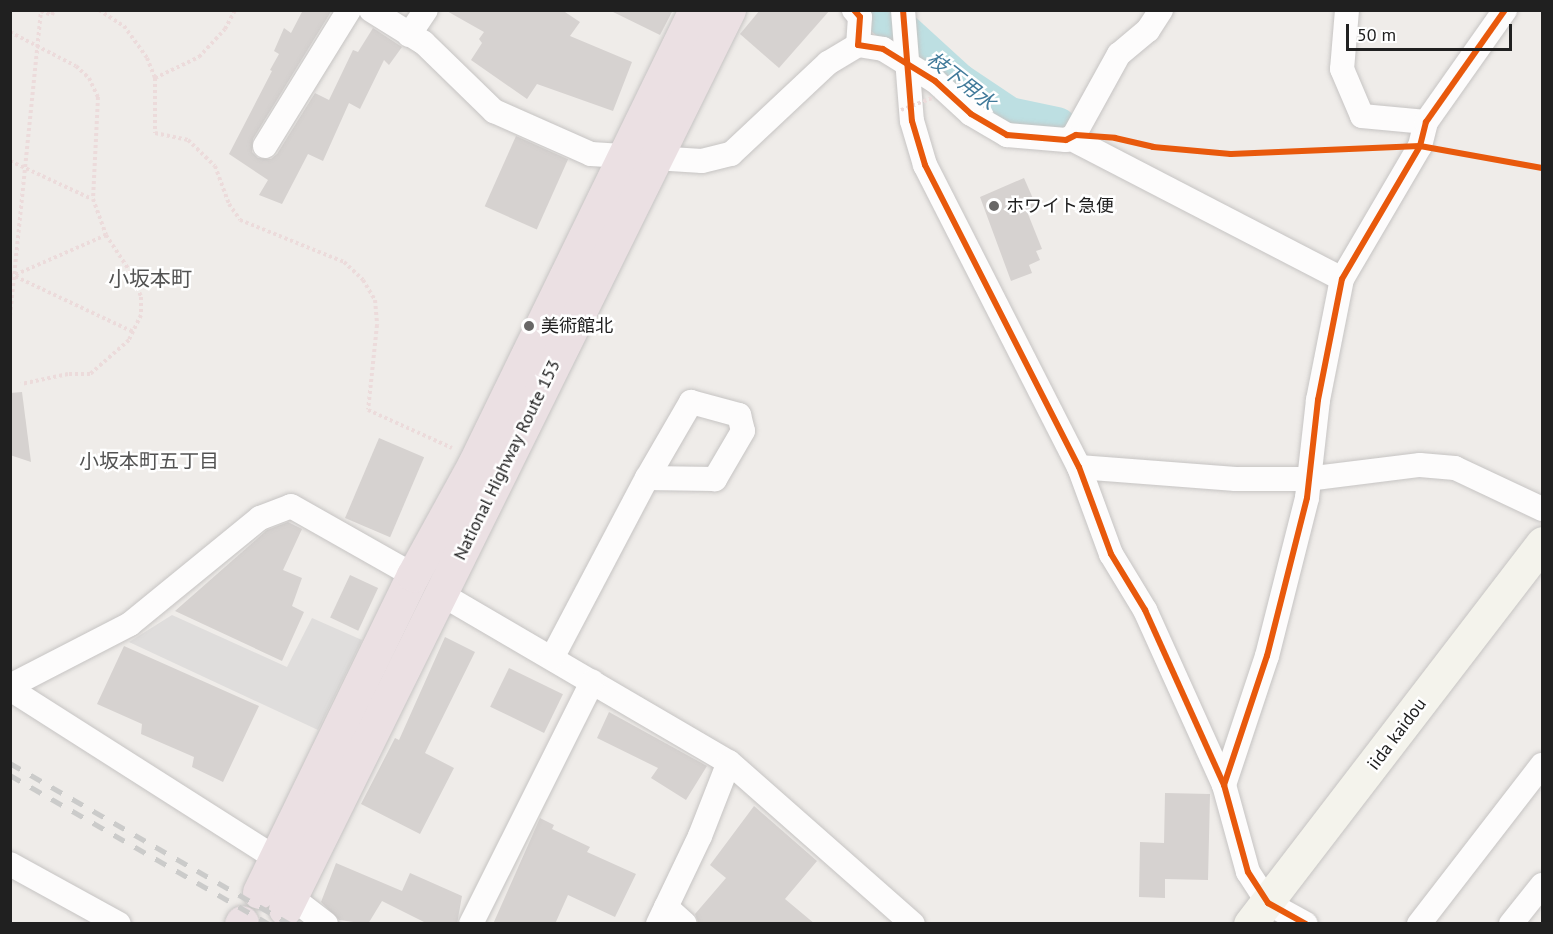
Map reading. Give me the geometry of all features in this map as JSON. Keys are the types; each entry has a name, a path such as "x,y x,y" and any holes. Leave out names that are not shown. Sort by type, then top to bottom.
{"highway":[{"name":"National Highway Route 153","path":"278,899 275,858 413,575 473,466 694,10"},
{"name":"National Highway Route 153","path":"278,899 441,594 729,10"}],"main road":[{"name":"iida kaidou","path":"1259,913 1542,543"}],"street":[{"path":"265,146 349,10"},
{"path":"371,10 424,43 494,111 591,154 622,157 656,156 702,161 731,154 828,63 858,45 883,49 935,81 971,114 1007,135 1074,137 1342,279"},
{"path":"409,35 426,10"},
{"path":"854,10 861,17 858,45"},
{"path":"1074,137 1119,54 1149,30 1161,10"},
{"path":"1347,10 1342,69 1362,116 1426,122"},
{"path":"1224,785 1267,656 1307,498 1307,479 1318,400 1342,279 1420,146 1426,122 1505,10"},
{"path":"903,15 912,121 925,165 1079,467 1111,554 1145,610 1224,785 1259,913 1306,924"},
{"path":"1079,467 1236,479 1307,479 1420,465 1455,468 1542,509"},
{"path":"552,658 647,478"},
{"path":"275,858 10,687 130,624 260,518 291,506 413,575"},
{"path":"441,594 729,762 913,924"},
{"path":"471,924 592,682"},
{"path":"685,924 662,915 729,762"},
{"path":"1419,924 1542,765"},
{"path":"10,864 119,924"},
{"path":"1512,924 1542,885"},
{"path":"278,899 326,924"}],"path":[{"path":"10,316 12,276 26,168 41,11 52,15 54,10"},
{"path":"99,10 124,26 147,58 155,78 155,133 188,140 215,166 229,204 240,220 344,262 363,280 375,300 377,325 368,410 461,453"},
{"path":"155,78 198,57 225,29 235,10"},
{"path":"10,32 38,43 76,66 89,78 98,97 93,199 106,235 133,276 141,297 141,315 133,332 115,355 90,374 68,374 21,384"},
{"path":"901,110 934,97"},
{"path":"10,161 93,199"},
{"path":"12,276 106,235"},
{"path":"12,276 133,332"}],"shaded area":[{"path":"172,615 287,667 312,618 362,640 318,730 129,642"}],"building":[{"path":"303,10 332,10 253,139 252,152 258,158 271,159 277,154 315,93 329,100 353,50 358,52 373,28 402,47 389,65 384,60 360,109 349,103 323,161 308,154 282,204 259,195 268,180 229,154 272,71 270,70 279,54 274,51 284,28 291,33"},
{"path":"445,10 562,10 580,22 570,36 632,62 613,111 537,84 527,99 471,60 482,43 479,39 484,32"},
{"path":"609,10 673,10 660,35"},
{"path":"760,10 830,10 779,68 740,34"},
{"path":"516,136 568,159 537,230 485,206"},
{"path":"1024,178 1038,210 1028,214 1042,249 1036,251 1040,260 1029,265 1032,273 1011,281 980,197"},
{"path":"22,392 31,462 10,455 10,393"},
{"path":"379,438 424,457 390,537 345,518"},
{"path":"288,522 302,529 283,570 302,578 292,606 304,612 282,661 175,611 267,530"},
{"path":"350,575 378,588 358,631 330,618"},
{"path":"445,637 475,652 425,753 454,768 420,834 361,804 395,738 399,740"},
{"path":"124,646 259,706 223,782 192,767 194,757 141,734 142,724 97,704"},
{"path":"509,668 563,694 544,733 490,707"},
{"path":"609,712 707,766 686,800 651,778 658,768 597,738"},
{"path":"1165,793 1210,794 1208,880 1165,879 1165,898 1139,897 1140,842 1164,843"},
{"path":"754,806 817,861 785,899 815,924 699,924 695,914 726,878 710,865"},
{"path":"540,818 554,825 552,829 590,847 587,852 636,874 615,917 568,895 555,924 493,924"},
{"path":"336,863 402,891 410,873 462,896 457,924 428,924 382,901 368,924 339,920 321,902"}],"waterway":[{"name":"枝下用水","path":"878,10 958,83 1009,117 1057,127"}],"railway":[{"path":"10,763 290,924"},
{"path":"10,775 269,924"}],"cycle path":[{"path":"854,10 860,17 858,45 883,49 935,81 971,114 1007,135 1066,140 1076,135 1115,138 1153,147 1231,154 1420,146 1542,168"},
{"path":"903,10 912,121 925,165 1079,467 1111,554 1145,610 1224,785 1248,872 1268,903 1306,924"},
{"path":"1224,785 1267,656 1307,498 1318,400 1342,279 1420,146 1426,122 1505,10"}],"place":[{"name":"ホワイト急便","path":"994,206"},
{"name":"美術館北","path":"529,326"}],"district":[{"name":"小坂本町","path":"150,279"},
{"name":"小坂本町五丁目","path":"149,461"}]}
